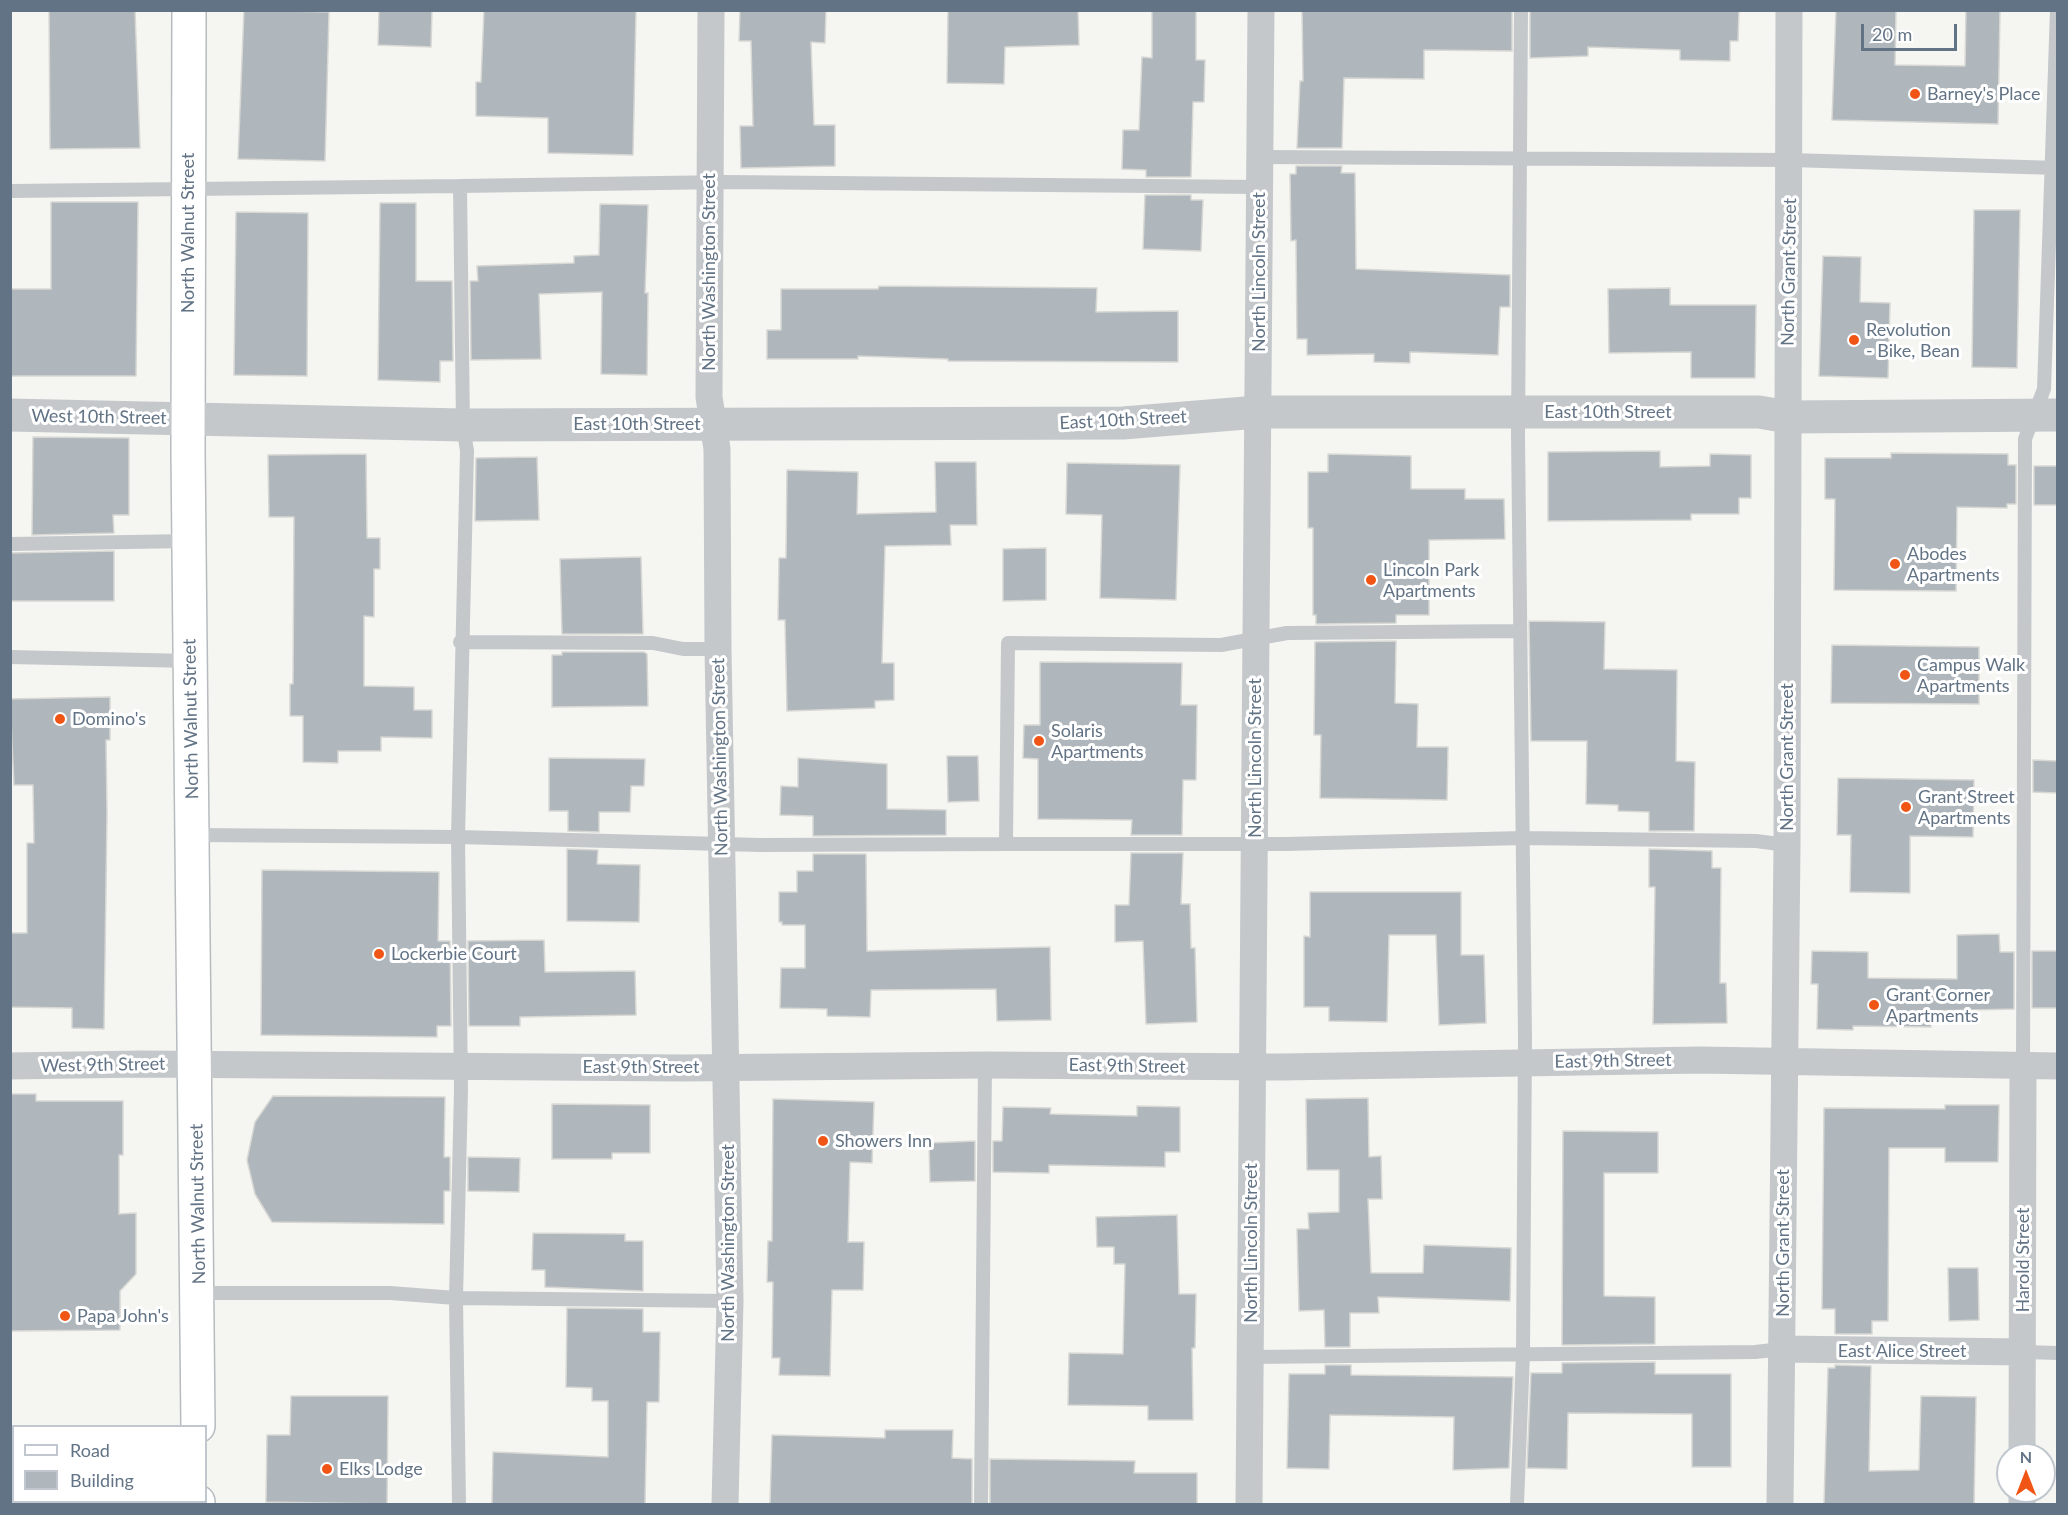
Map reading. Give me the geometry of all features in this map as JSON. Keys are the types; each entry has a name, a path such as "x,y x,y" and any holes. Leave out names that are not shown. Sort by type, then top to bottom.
{"main road":[{"name":"North Walnut Street","path":"189,10 188,420 199,1293 198,1425"}],"street":[{"name":"North Washington Street","path":"711,10 709,397 711,424 717,449 718,649 730,1301 725,1504"},
{"name":"North Lincoln Street","path":"1249,1504 1261,10"},
{"name":"North Grant Street","path":"1780,1504 1787,845 1790,159 1788,10"},
{"name":"East 10th Street","path":"188,420 462,425 1123,423 1258,412 1519,411 1759,412 1788,417 2046,416"},
{"name":"West 10th Street","path":"10,415 188,420"},
{"name":"East 9th Street","path":"196,1064 1252,1067 1784,1061 2058,1066"},
{"name":"West 9th Street","path":"10,1066 196,1064"},
{"name":"Harold Street","path":"2022,1066 2022,1443"},
{"name":"East Alice Street","path":"1782,1349 2022,1352"}],"lane":[{"path":"1517,1504 1523,1354 1519,411 1521,10"},
{"path":"2022,1066 2025,439 2046,416 2044,389 2055,168 2058,10"},
{"path":"1260,157 1790,159 2055,168"},
{"path":"10,191 710,182 1259,187"},
{"path":"459,1504 456,1298 460,1065 458,837 460,642 467,451 462,425 460,186"},
{"path":"10,544 189,541"},
{"path":"1006,844 1008,643 1221,645 1287,633 1520,631"},
{"path":"460,642 652,644 683,649 718,649"},
{"path":"10,657 191,661"},
{"path":"193,835 458,837 722,844 1254,844 1522,838 1756,842 1787,845"},
{"path":"981,1504 986,1065"},
{"path":"199,1293 390,1293 456,1298 730,1301"},
{"path":"1250,1357 1755,1352 1782,1349"},
{"path":"2022,1352 2058,1353"}],"building":[{"path":"49,10 135,10 140,148 50,149"},
{"path":"244,10 329,12 325,161 238,159"},
{"path":"379,10 432,10 431,47 378,45"},
{"path":"484,10 636,10 633,155 548,153 548,118 476,116 476,82 481,82"},
{"path":"740,10 826,10 825,43 811,42 814,125 835,125 835,166 741,168 740,126 753,126 751,41 739,41"},
{"path":"948,10 1078,10 1079,45 1005,47 1004,84 947,83"},
{"path":"1152,10 1196,10 1196,60 1205,60 1204,102 1193,102 1191,177 1146,177 1146,170 1122,169 1123,130 1139,130 1142,57 1152,58"},
{"path":"1302,10 1512,10 1512,51 1424,50 1424,79 1344,78 1342,148 1297,148 1300,81 1303,81"},
{"path":"1530,10 1739,10 1738,41 1730,41 1730,61 1680,60 1680,50 1588,47 1588,56 1530,58"},
{"name":"Barney's Place","path":"1836,10 1896,10 1895,65 1965,66 1966,10 2000,10 1998,124 1832,120"},
{"path":"1296,166 1342,166 1341,173 1355,173 1356,269 1510,275 1510,307 1500,307 1498,355 1410,352 1410,363 1374,362 1374,354 1307,355 1307,339 1297,339 1296,240 1291,241 1290,174 1296,174"},
{"path":"1145,195 1191,195 1191,200 1203,200 1201,251 1143,249"},
{"path":"51,202 138,202 136,376 10,376 10,289 51,289"},
{"path":"380,203 416,203 416,281 452,281 453,361 440,361 440,382 378,380"},
{"path":"600,204 648,205 645,293 648,293 647,375 601,374 602,292 539,294 541,359 471,360 470,281 478,281 477,266 574,263 574,256 599,255"},
{"path":"1974,210 2020,210 2017,368 1972,367"},
{"path":"236,212 308,213 307,376 234,375"},
{"name":"Revolution - Bike, Bean","path":"1823,256 1861,257 1860,302 1890,303 1888,378 1819,376"},
{"path":"879,286 1097,288 1096,312 1178,311 1178,362 948,361 948,359 858,356 858,359 767,359 767,330 781,330 781,289 878,289"},
{"path":"1670,288 1670,305 1756,305 1755,378 1691,378 1691,352 1609,353 1608,289"},
{"path":"33,437 129,438 129,515 113,515 114,533 32,535"},
{"path":"1660,451 1660,467 1710,466 1710,454 1751,455 1751,498 1739,498 1739,514 1691,514 1691,520 1548,521 1548,452"},
{"path":"1891,453 2008,454 2008,465 2016,465 2016,504 2007,504 2007,508 1957,507 1956,591 1834,590 1835,499 1825,499 1825,458 1891,458"},
{"path":"366,454 367,538 380,538 380,569 374,569 374,617 364,616 364,686 414,687 414,710 432,710 432,738 381,737 381,751 338,751 338,763 303,762 303,716 290,716 290,684 293,684 294,517 269,517 268,455"},
{"path":"1328,454 1411,456 1411,489 1465,489 1465,499 1504,499 1505,539 1429,540 1429,615 1396,615 1396,623 1316,624 1316,615 1313,615 1313,528 1308,528 1308,472 1328,472"},
{"path":"537,457 539,520 475,521 476,458"},
{"path":"935,462 976,462 977,525 950,525 951,545 885,546 882,663 894,663 894,700 875,701 875,708 787,711 785,620 778,620 779,558 786,558 787,470 858,472 857,514 936,512"},
{"path":"1067,463 1180,465 1176,600 1100,598 1102,515 1066,514"},
{"path":"2034,466 2058,466 2058,505 2034,505"},
{"path":"1046,548 1046,600 1003,601 1003,549"},
{"path":"114,551 114,601 10,601 10,553"},
{"path":"641,557 643,634 562,634 560,559"},
{"path":"1529,621 1605,622 1604,669 1677,670 1676,761 1695,762 1694,831 1649,831 1649,812 1618,811 1618,805 1586,804 1587,741 1531,741"},
{"path":"1396,641 1395,703 1418,704 1417,747 1448,747 1447,800 1320,798 1321,735 1314,735 1315,642"},
{"name":"Campus Walk Apartments","path":"1832,645 1979,647 1979,704 1831,703"},
{"path":"562,652 644,652 647,654 648,706 552,707 552,655 562,655"},
{"name":"Solaris Apartments","path":"1040,662 1182,663 1181,705 1197,705 1196,780 1183,780 1182,835 1131,835 1132,820 1038,819 1038,759 1023,758 1024,725 1040,725"},
{"path":"110,697 110,740 106,740 104,1029 72,1028 72,1008 10,1007 10,933 27,933 27,843 34,843 33,785 14,785 10,699"},
{"path":"947,756 978,756 979,801 948,802"},
{"path":"549,758 645,759 644,786 631,786 630,812 599,812 599,832 568,831 568,811 549,811"},
{"path":"798,758 887,764 887,809 946,810 946,835 813,836 813,816 780,815 781,786 798,787"},
{"path":"2033,760 2058,761 2058,793 2033,792"},
{"name":"Grant Street Apartments","path":"1838,778 1974,780 1973,837 1910,836 1910,893 1850,892 1851,835 1837,835"},
{"path":"567,849 598,850 597,864 640,865 639,922 567,921"},
{"path":"1649,849 1712,851 1712,868 1721,868 1720,983 1726,983 1727,1023 1653,1024 1655,887 1649,887"},
{"path":"1131,853 1183,853 1181,904 1190,904 1191,948 1195,948 1197,1022 1146,1024 1143,941 1115,942 1115,905 1129,905"},
{"path":"813,854 866,854 867,951 1050,947 1051,1020 997,1021 996,989 871,990 870,1017 827,1016 827,1009 780,1008 781,968 805,968 805,925 782,925 782,922 779,922 779,892 797,892 797,871 813,871"},
{"name":"Lockerbie Court","path":"262,870 439,872 438,941 450,941 451,1026 437,1026 437,1037 261,1035"},
{"path":"1310,892 1461,892 1461,955 1484,955 1486,1023 1439,1025 1436,935 1389,935 1387,1022 1329,1021 1329,1007 1304,1007 1304,936 1310,937"},
{"path":"1999,934 2000,952 2014,952 2014,1009 1931,1011 1931,1027 1853,1026 1853,1030 1817,1029 1818,984 1811,984 1812,951 1868,952 1868,978 1957,979 1957,935"},
{"path":"544,940 545,972 635,971 636,1015 520,1017 520,1026 469,1026 468,941"},
{"path":"2032,951 2058,951 2058,1008 2032,1008"},
{"path":"10,1094 36,1094 36,1101 123,1101 123,1155 119,1155 119,1214 136,1213 136,1274 120,1291 120,1330 10,1331"},
{"path":"273,1096 445,1097 444,1157 450,1157 450,1191 444,1191 444,1224 272,1222 255,1194 247,1160 255,1122"},
{"path":"1368,1098 1369,1157 1381,1156 1382,1199 1368,1199 1371,1273 1423,1273 1424,1245 1511,1248 1510,1301 1378,1297 1379,1313 1350,1313 1350,1347 1325,1347 1324,1310 1299,1311 1297,1229 1309,1229 1308,1213 1339,1212 1339,1170 1307,1170 1306,1099"},
{"path":"773,1099 874,1102 872,1163 850,1162 848,1242 864,1242 863,1290 832,1290 830,1376 779,1375 780,1358 772,1358 773,1282 767,1282 768,1241 772,1241"},
{"path":"552,1104 650,1105 650,1153 612,1153 612,1159 552,1159"},
{"path":"1945,1105 1999,1105 1998,1162 1945,1162 1945,1148 1889,1148 1888,1321 1872,1321 1872,1334 1835,1334 1835,1309 1822,1309 1824,1108 1945,1109"},
{"path":"1137,1106 1180,1107 1180,1152 1165,1152 1165,1167 1049,1165 1049,1173 993,1172 993,1141 1002,1141 1003,1107 1051,1108 1050,1114 1137,1116"},
{"path":"1563,1131 1658,1132 1658,1173 1604,1173 1604,1296 1655,1297 1655,1344 1562,1345"},
{"path":"975,1141 975,1181 930,1182 929,1143"},
{"path":"468,1157 520,1158 519,1192 468,1191"},
{"path":"1177,1215 1179,1294 1196,1294 1195,1348 1192,1348 1193,1420 1148,1420 1148,1406 1068,1405 1069,1353 1123,1354 1125,1264 1114,1264 1114,1247 1097,1247 1096,1217"},
{"path":"533,1233 625,1234 625,1241 643,1241 643,1291 545,1287 545,1270 532,1270"},
{"path":"1948,1268 1978,1268 1979,1320 1949,1321"},
{"path":"567,1308 643,1309 643,1332 660,1332 659,1402 647,1402 645,1504 492,1504 493,1452 608,1457 608,1401 592,1401 592,1388 566,1387"},
{"path":"1655,1362 1655,1374 1731,1374 1731,1467 1692,1467 1692,1414 1568,1413 1567,1469 1527,1468 1531,1373 1562,1373 1562,1363"},
{"path":"1325,1365 1351,1365 1351,1375 1513,1377 1509,1468 1453,1470 1454,1417 1330,1415 1329,1469 1287,1468 1289,1374 1325,1374"},
{"path":"1835,1365 1871,1366 1869,1471 1919,1470 1921,1396 1976,1397 1974,1504 1824,1504 1828,1368 1835,1368"},
{"name":"Elks Lodge","path":"291,1396 388,1396 387,1504 266,1502 267,1435 290,1435"},
{"path":"885,1430 953,1430 952,1458 972,1459 972,1504 770,1504 772,1435 885,1438"},
{"path":"990,1459 1135,1461 1134,1473 1197,1473 1197,1504 990,1504"}],"place":[{"name":"Barney's Place","path":"1915,94"},
{"name":"Revolution - Bike, Bean","path":"1854,340"},
{"name":"Abodes Apartments","path":"1895,564"},
{"name":"Lincoln Park Apartments","path":"1371,580"},
{"name":"Campus Walk Apartments","path":"1905,675"},
{"name":"Domino's","path":"60,719"},
{"name":"Solaris Apartments","path":"1039,741"},
{"name":"Grant Street Apartments","path":"1906,807"},
{"name":"Lockerbie Court","path":"379,954"},
{"name":"Grant Corner Apartments","path":"1874,1005"},
{"name":"Showers Inn","path":"823,1141"},
{"name":"Papa John's","path":"65,1316"},
{"name":"Elks Lodge","path":"327,1469"}]}
